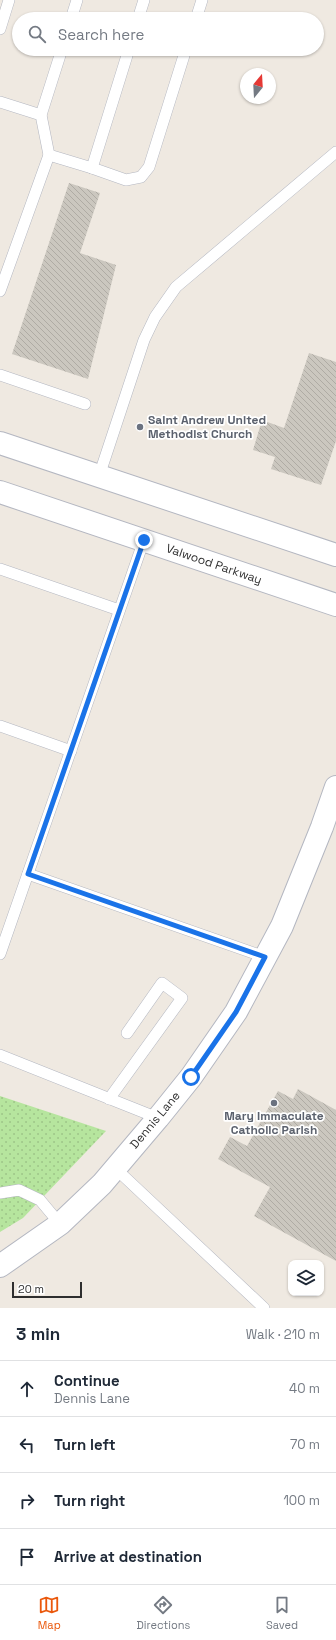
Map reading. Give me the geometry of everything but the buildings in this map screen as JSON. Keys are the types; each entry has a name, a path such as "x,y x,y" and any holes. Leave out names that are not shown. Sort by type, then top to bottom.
{"main road":[{"path":"0,443 336,555"},
{"name":"Valwood Parkway","path":"0,492 336,605"},
{"name":"Dennis Lane","path":"0,1266 60,1224 102,1184 191,1077 236,1012 282,926 322,828 336,787"}],"lane":[{"path":"0,29 9,0"},
{"path":"73,12 77,0"},
{"path":"140,12 144,0"},
{"path":"198,12 202,0"},
{"path":"0,292 49,155 41,115 60,56"},
{"path":"92,168 127,56"},
{"path":"49,155 126,180 141,177 149,167 184,56"},
{"path":"0,102 41,115"},
{"path":"99,476 144,340 155,317 176,287 336,152"},
{"path":"0,375 85,404"},
{"path":"0,954 144,540"},
{"path":"0,569 119,610"},
{"path":"0,726 71,751"},
{"path":"28,874 265,957"},
{"path":"109,1099 182,998 162,983 127,1033"},
{"path":"0,1055 158,1118"},
{"path":"115,1168 264,1308"},
{"path":"0,1193 19,1190 40,1200 60,1224"}],"green space":[{"path":"0,1096 106,1131 23,1218 0,1232"}],"place":[{"name":"Saint Andrew United Methodist Church","path":"140,427"},
{"name":"Mary Immaculate Catholic Parish","path":"274,1103"}],"route":[{"path":"144,540 28,874 265,957 236,1012 191,1077"}]}
